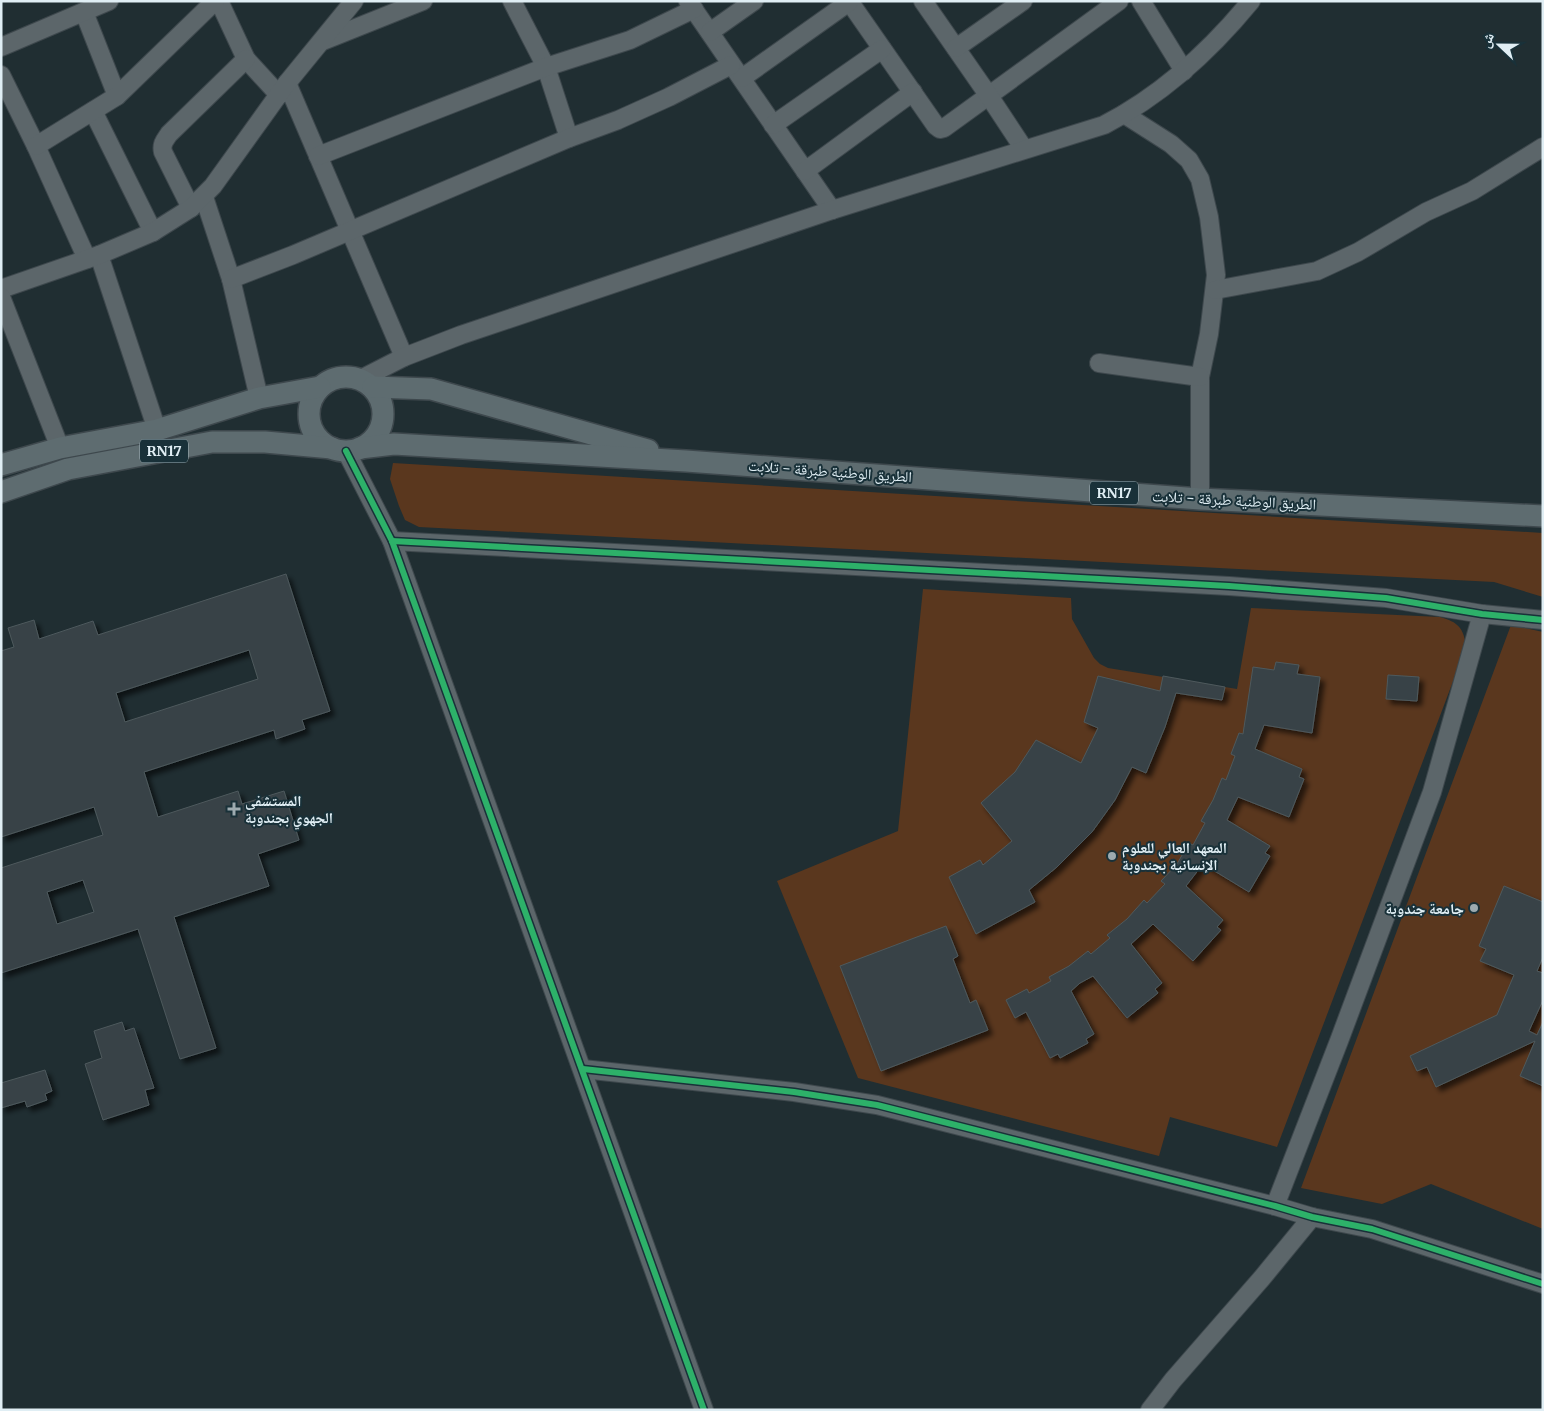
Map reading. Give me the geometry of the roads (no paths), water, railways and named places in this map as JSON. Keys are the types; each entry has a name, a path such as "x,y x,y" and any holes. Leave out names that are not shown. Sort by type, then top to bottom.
{"main road":[{"name":"RN17","path":"1,465 60,448 157,430 259,398 320,387 329,380 339,377 350,376 367,383"},
{"path":"320,387 313,397 309,408 314,432 321,442 346,449 371,442 379,432 383,421 384,409 380,397 367,383"},
{"name":"الطريق الوطنية طبرقة - تلابت","path":"367,383 431,389 686,461"},
{"name":"الطريق الوطنية طبرقة - تلابت","path":"1,492 68,469 212,442 265,442 346,449 394,444 686,461 1200,499 1543,516"}],"street":[{"path":"1,47 110,1"},
{"path":"36,146 117,96 215,1"},
{"path":"219,1 246,59 283,89 318,156 404,357"},
{"path":"1,289 93,257 152,232 197,202 232,161 283,89 354,1"},
{"path":"322,41 423,1"},
{"path":"512,1 546,67 569,138"},
{"path":"710,32 754,1"},
{"path":"923,1 1024,150"},
{"path":"956,48 1023,1"},
{"path":"230,279 293,255 569,138 736,72 849,2 936,126 944,128 1119,1"},
{"path":"1141,1 1184,70"},
{"path":"367,383 404,357 461,335 832,210 1104,125 1145,101 1184,70 1212,46 1252,1"},
{"path":"318,156 546,67 630,40 691,5 832,210"},
{"path":"84,12 117,96"},
{"path":"773,125 882,49"},
{"path":"246,59 169,134 162,146 197,202 230,279 259,398"},
{"path":"1,74 93,257 157,430"},
{"path":"805,170 913,92"},
{"path":"93,110 152,232"},
{"path":"1124,114 1171,144 1189,160 1200,179 1209,218 1215,259 1215,290 1209,334 1200,377 1200,499"},
{"path":"1215,290 1317,271 1358,252 1426,212 1472,191 1543,147"},
{"path":"1,297 60,448"},
{"path":"1099,363 1200,377"},
{"path":"346,449 392,541 704,1410"},
{"path":"392,541 1229,586 1386,598 1482,614 1543,620"},
{"path":"1275,1206 1339,1042 1432,792 1482,614"},
{"path":"583,1069 794,1092 877,1106 1275,1206 1312,1217 1372,1228 1543,1284"},
{"path":"1150,1410 1173,1380 1262,1278 1312,1217"}],"place":[{"name":"المستشفى الجهوي بجندوبة","path":"234,809"},
{"name":"المعهد العالي للعلوم الإنسانية بجندوبة","path":"1112,856"},
{"name":"جامعة جندوبة","path":"1474,908"}]}
